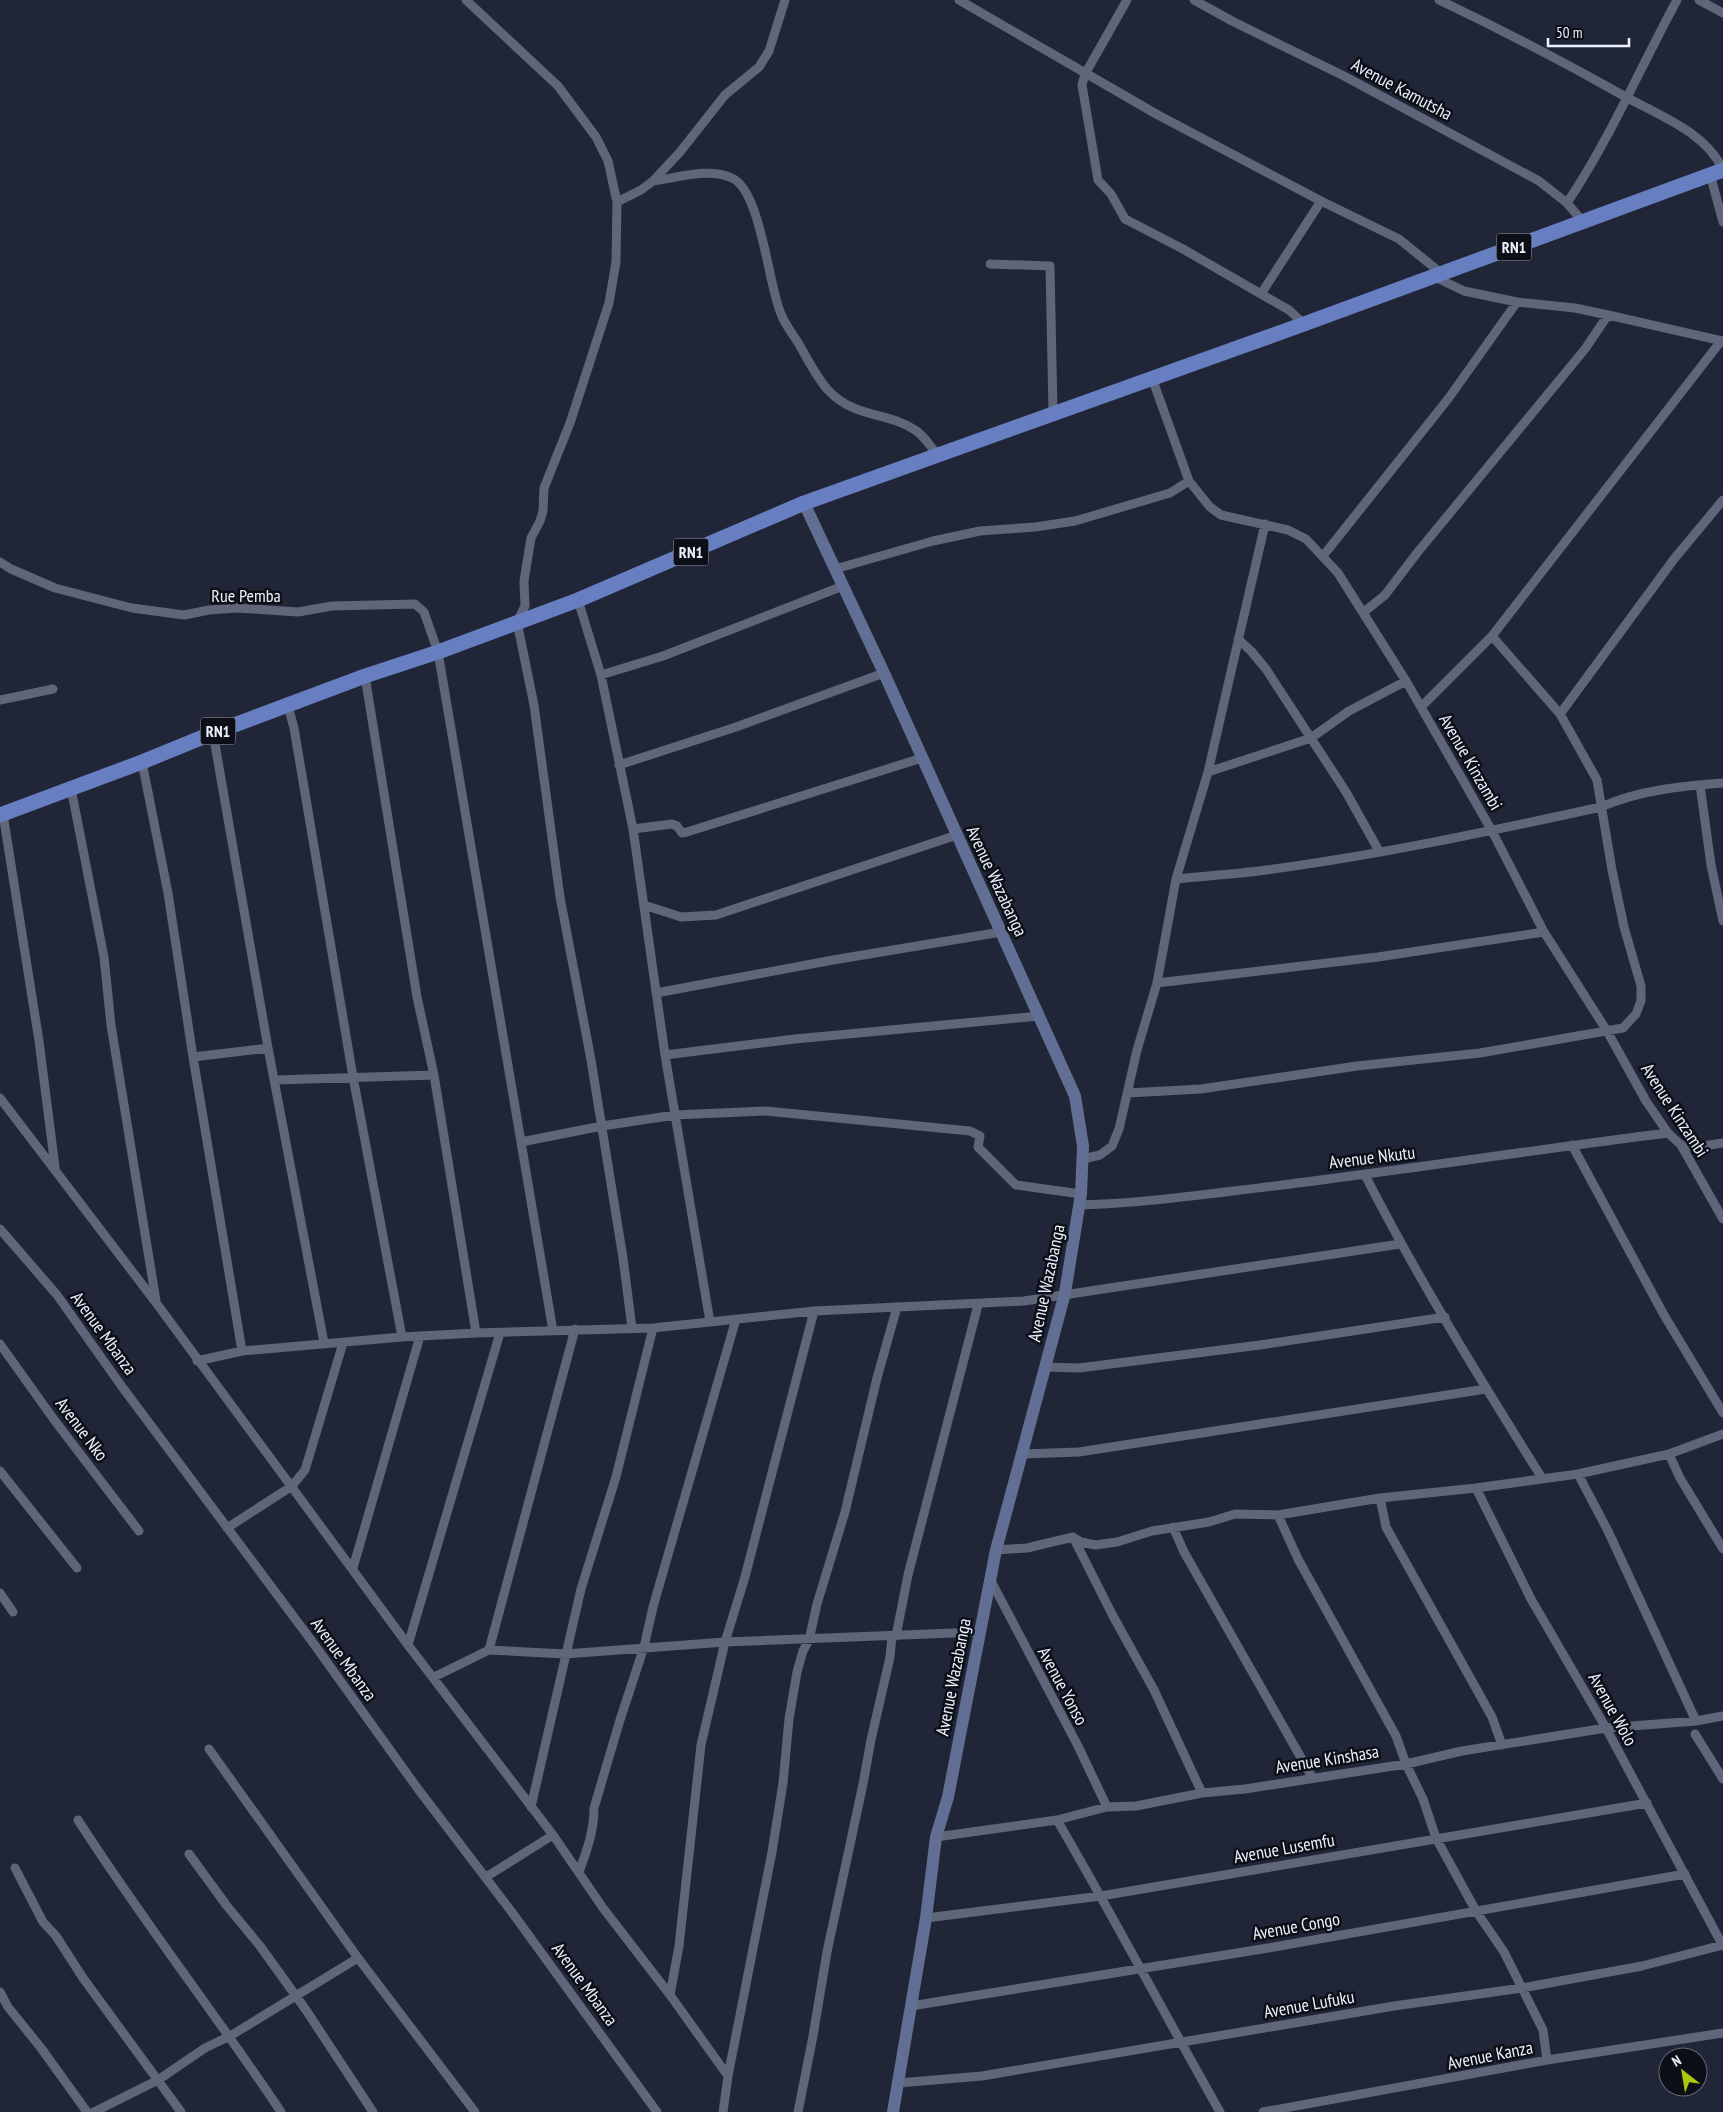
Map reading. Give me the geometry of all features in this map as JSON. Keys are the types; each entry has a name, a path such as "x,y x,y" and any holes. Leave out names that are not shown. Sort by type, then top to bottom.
{"highway":[{"name":"RN1","path":"2,814 365,676 438,652 578,600 804,503 1304,324 1716,172"}],"main road":[{"name":"Avenue Wazabanga","path":"804,503 884,673 1075,1096 1083,1159 1080,1200 1065,1294 996,1550 948,1797 936,1837 926,1918 893,2112"}],"street":[{"path":"466,0 558,86 596,137 608,161 617,202 616,262 609,303 570,423 544,488 543,511 531,538 524,580 525,606 517,622 534,705 560,897 602,1126 632,1328"},
{"path":"617,202 641,190 653,181 680,152 725,95 765,60 785,0"},
{"path":"959,0 1158,115 1321,201 1399,239 1437,275 1464,291 1517,302 1575,308 1608,314 1722,341 1492,636 1421,707"},
{"path":"1126,0 1085,74 1082,85 1098,180 1111,194 1125,219 1289,310 1304,324"},
{"name":"Avenue Kamutsha","path":"1194,0 1232,21 1344,76 1539,181 1567,203 1583,222"},
{"path":"1439,0 1570,65 1694,136 1710,149 1719,161 1716,172 1723,222"},
{"path":"1567,203 1591,167 1677,0"},
{"path":"1699,0 1723,13"},
{"path":"653,181 706,174 721,174 740,183 747,194 756,220 781,315 827,388 840,401 858,411 899,422 916,430 938,455"},
{"path":"1261,294 1321,201"},
{"path":"990,264 1050,266 1053,414"},
{"path":"1323,556 1448,399 1517,302"},
{"path":"1364,612 1385,596 1417,553 1585,349 1608,314"},
{"name":"Avenue Kinzambi","path":"1152,378 1189,481 1210,507 1221,515 1288,530 1306,538 1338,573 1364,612 1421,707 1492,831 1544,932 1607,1031 1646,1101 1668,1133 1681,1146 1723,1219"},
{"path":"835,569 933,541 980,531 1035,527 1075,521 1170,493 1189,481"},
{"path":"1560,714 1674,559 1723,500"},
{"path":"1083,1159 1100,1156 1112,1146 1119,1129 1137,1050 1157,983 1176,879 1208,772 1265,524"},
{"name":"Rue Pemba","path":"0,562 11,569 55,588 132,608 184,615 209,610 237,608 298,612 332,606 415,604 424,612 438,652 553,1330"},
{"path":"601,675 663,656 843,586"},
{"path":"578,600 601,675 632,829 665,1055 710,1322"},
{"path":"1128,1093 1201,1089 1357,1066 1480,1053 1623,1028 1636,1014 1642,1001 1641,986 1624,927 1612,870 1597,780 1560,714 1492,636"},
{"path":"1238,639 1252,651 1266,668 1346,792 1379,851"},
{"path":"620,765 736,727 884,673"},
{"path":"365,676 417,997 434,1074 476,1333"},
{"path":"1208,772 1311,738 1349,711 1406,681"},
{"path":"0,700 53,689"},
{"path":"288,706 294,728 353,1077 402,1337"},
{"path":"213,733 268,1048 276,1080 324,1343"},
{"path":"632,829 672,824 677,826 682,833 687,832 922,758"},
{"path":"142,762 168,893 192,1057 242,1351"},
{"path":"1176,879 1267,870 1492,831 1602,807 1616,800 1662,790 1723,782"},
{"path":"1700,785 1711,865 1723,922"},
{"path":"71,788 104,957 111,1025 157,1304"},
{"path":"2,814 39,1041 55,1168"},
{"path":"644,905 681,917 716,915 957,835"},
{"path":"656,993 833,960 1001,932"},
{"path":"1157,983 1378,957 1544,932"},
{"path":"665,1055 921,1026 1039,1016"},
{"path":"192,1057 268,1048"},
{"path":"276,1080 434,1074"},
{"path":"0,1098 157,1304 197,1361 353,1568 408,1645 553,1834 603,1908 670,1994 728,2076"},
{"name":"Avenue Nkutu","path":"675,1115 766,1111 970,1131 980,1136 978,1147 1016,1186 1080,1200 1134,1204 1365,1175 1668,1133"},
{"path":"521,1142 602,1126 675,1115"},
{"path":"1681,1146 1696,1147 1723,1143"},
{"path":"1572,1145 1664,1316 1723,1413"},
{"path":"1365,1175 1400,1244 1486,1389 1542,1478"},
{"name":"Avenue Mbanza","path":"0,1229 56,1295 486,1877 657,2112"},
{"path":"197,1361 242,1351 402,1337 575,1329 653,1328 814,1311 978,1305 1056,1298 1065,1294 1400,1244"},
{"path":"798,2112 814,2036 827,1952 894,1636 978,1305"},
{"path":"722,2112 772,1852 797,1672 802,1652 809,1640 817,1604 845,1512 877,1378 897,1307"},
{"path":"670,1994 679,1946 701,1745 725,1642 745,1577 814,1311"},
{"path":"1046,1367 1079,1368 1260,1345 1445,1318"},
{"path":"579,1872 590,1842 597,1799 644,1647 653,1607 736,1319"},
{"path":"531,1807 580,1589 616,1477 653,1328"},
{"path":"489,1650 575,1329"},
{"path":"408,1645 500,1333"},
{"path":"353,1568 420,1336"},
{"path":"227,1528 292,1486 305,1470 343,1343"},
{"name":"Avenue Nko","path":"2,1349 139,1531"},
{"path":"1023,1454 1080,1452 1486,1389"},
{"path":"996,1550 1026,1548 1073,1537 1081,1542 1095,1545 1117,1542 1152,1531 1209,1522 1234,1514 1278,1515 1380,1498 1476,1488 1578,1474 1669,1454 1723,1434"},
{"path":"1669,1454 1680,1478 1723,1548"},
{"path":"0,1471 77,1568"},
{"path":"1578,1474 1612,1540 1696,1721"},
{"name":"Avenue Wolo","path":"1476,1488 1531,1598 1606,1728 1723,1945"},
{"path":"1380,1498 1386,1527 1492,1716 1502,1745"},
{"path":"1278,1515 1298,1559 1396,1736 1406,1764 1423,1799 1436,1838 1476,1911 1504,1952 1543,2030 1547,2060"},
{"path":"1173,1527 1184,1552 1312,1777"},
{"path":"1073,1537 1112,1616 1154,1690 1202,1793"},
{"name":"Avenue Yonso","path":"991,1581 1078,1746 1107,1807"},
{"path":"0,1592 13,1612"},
{"path":"434,1677 489,1650 565,1654 725,1642 979,1632"},
{"name":"Avenue Kinshasa","path":"936,1837 1057,1820 1107,1807 1136,1806 1202,1793 1245,1789 1312,1777 1406,1764 1502,1745 1606,1728 1696,1721 1723,1716"},
{"path":"1695,1734 1723,1779"},
{"path":"209,1749 358,1958 476,2112"},
{"name":"Avenue Lusemfu","path":"926,1918 1101,1896 1647,1803"},
{"path":"78,1820 120,1885 230,2036 281,2112"},
{"path":"1057,1820 1220,2112"},
{"path":"486,1877 553,1834"},
{"path":"189,1854 227,1906 260,1946 373,2112"},
{"path":"15,1868 43,1922 56,1936 82,1978 181,2112"},
{"name":"Avenue Congo","path":"912,2006 1140,1970 1685,1874"},
{"name":"Avenue Lufuku","path":"898,2083 982,2076 1394,2006 1522,1988 1642,1966 1723,1945"},
{"path":"94,2112 158,2080 205,2048 230,2036 358,1958"},
{"path":"0,1992 8,2007 41,2048 87,2112"},
{"name":"Avenue Kanza","path":"1263,2112 1547,2060 1723,2033"}]}
